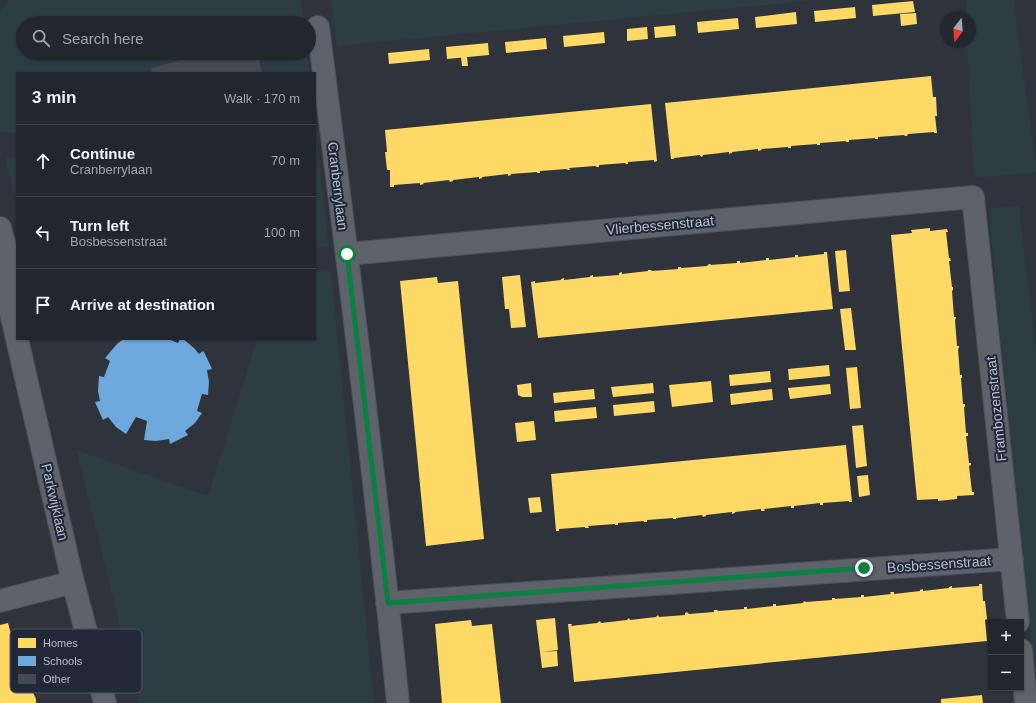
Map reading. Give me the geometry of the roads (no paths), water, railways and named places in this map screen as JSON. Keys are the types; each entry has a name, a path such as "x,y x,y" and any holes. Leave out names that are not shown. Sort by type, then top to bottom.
{"street":[{"name":"Cranberrylaan","path":"318,27 347,254 388,603 398,703"},
{"name":"Vlierbessenstraat","path":"347,254 973,197"},
{"name":"Frambozenstraat","path":"973,197 1018,619"},
{"name":"Parkwijklaan","path":"0,228 5,246 4,295 85,629"},
{"name":"Bosbessenstraat","path":"388,603 1012,559"},
{"path":"0,601 73,582"},
{"path":"1021,655 1026,703"},
{"name":"Parkwijklaan","path":"102,693 105,703"}]}
